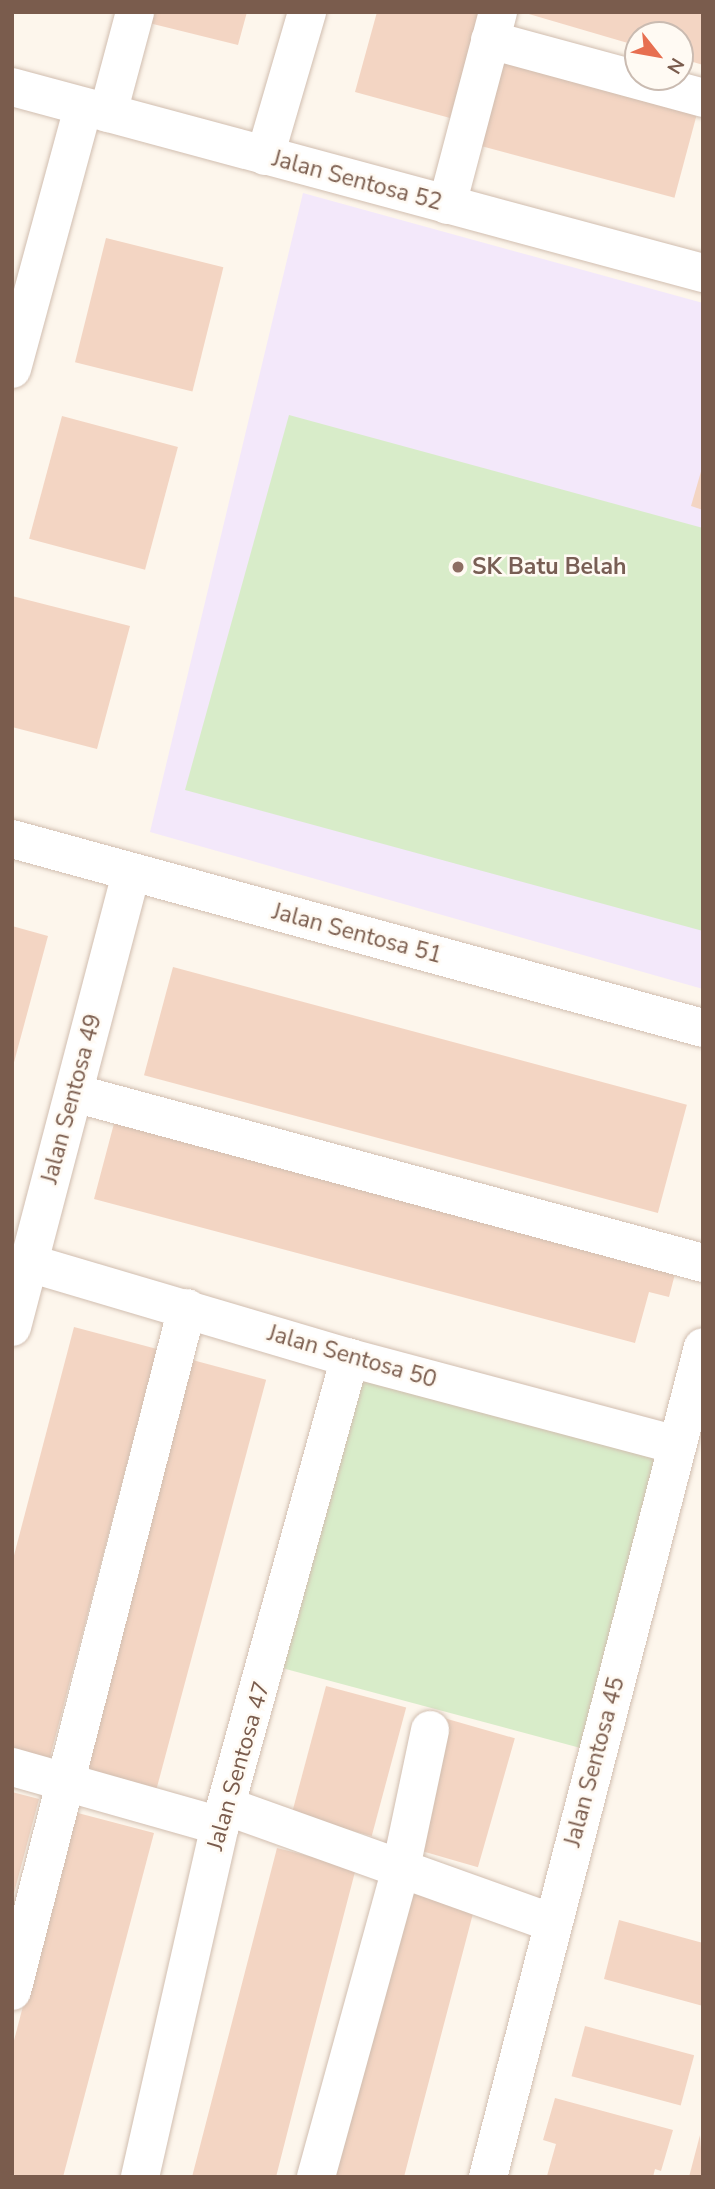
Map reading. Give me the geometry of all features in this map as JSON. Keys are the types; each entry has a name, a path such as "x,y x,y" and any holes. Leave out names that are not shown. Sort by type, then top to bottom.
{"street":[{"path":"12,369 96,110 135,12"},
{"path":"265,156 307,12"},
{"path":"447,205 494,26 703,98"},
{"name":"Jalan Sentosa 52","path":"12,87 703,273"},
{"name":"Jalan Sentosa 51","path":"12,839 703,1028"},
{"name":"Jalan Sentosa 49","path":"12,1327 131,872"},
{"path":"74,1093 703,1263"},
{"name":"Jalan Sentosa 50","path":"29,1263 350,1358 688,1432"},
{"path":"12,1991 187,1308"},
{"name":"Jalan Sentosa 45","path":"488,2177 553,1923 688,1432 703,1347"},
{"name":"Jalan Sentosa 47","path":"140,2177 223,1816 269,1664 350,1358"},
{"path":"316,2177 401,1868 430,1730"},
{"path":"12,1768 65,1783 223,1816 401,1868 553,1923"}],"shaded area":[{"name":"SK Batu Belah","path":"303,193 703,303 703,989 150,832"}],"green space":[{"path":"289,415 703,528 703,931 185,790"},
{"path":"350,1358 676,1445 594,1752 268,1664"}],"building":[{"path":"152,12 247,12 238,45 149,23"},
{"path":"377,12 479,12 450,118 355,92"},
{"path":"522,12 703,12 703,65 694,62 694,21 624,21 624,42"},
{"path":"503,38 624,70 624,91 694,89 703,92 674,198 475,144"},
{"path":"106,238 223,267 192,391 75,362"},
{"path":"62,416 178,447 145,570 29,539"},
{"path":"703,468 703,510 691,506"},
{"path":"12,596 130,626 97,749 12,727"},
{"path":"12,926 48,936 13,1066 12,1066"},
{"path":"173,967 687,1105 658,1213 144,1075"},
{"path":"121,1097 682,1247 669,1297 649,1292 635,1343 94,1199"},
{"path":"74,1327 157,1349 48,1765 12,1756 12,1563"},
{"path":"185,1358 266,1380 155,1793 74,1771"},
{"path":"326,1686 406,1707 372,1836 292,1814"},
{"path":"437,1716 515,1738 478,1867 400,1845"},
{"path":"12,1792 39,1799 13,1897 12,1897"},
{"path":"74,1812 154,1833 63,2177 22,2177 12,2174 12,2048"},
{"path":"277,1848 356,1868 276,2177 192,2177"},
{"path":"395,1881 476,1902 404,2177 317,2177"},
{"path":"619,1920 703,1943 703,2006 604,1979"},
{"path":"585,2026 694,2055 681,2105 572,2076"},
{"path":"555,2098 673,2130 661,2171 655,2169 653,2177 547,2176 556,2144 543,2140"},
{"path":"700,2135 703,2177 689,2177"}],"place":[{"name":"SK Batu Belah","path":"458,567"}]}
